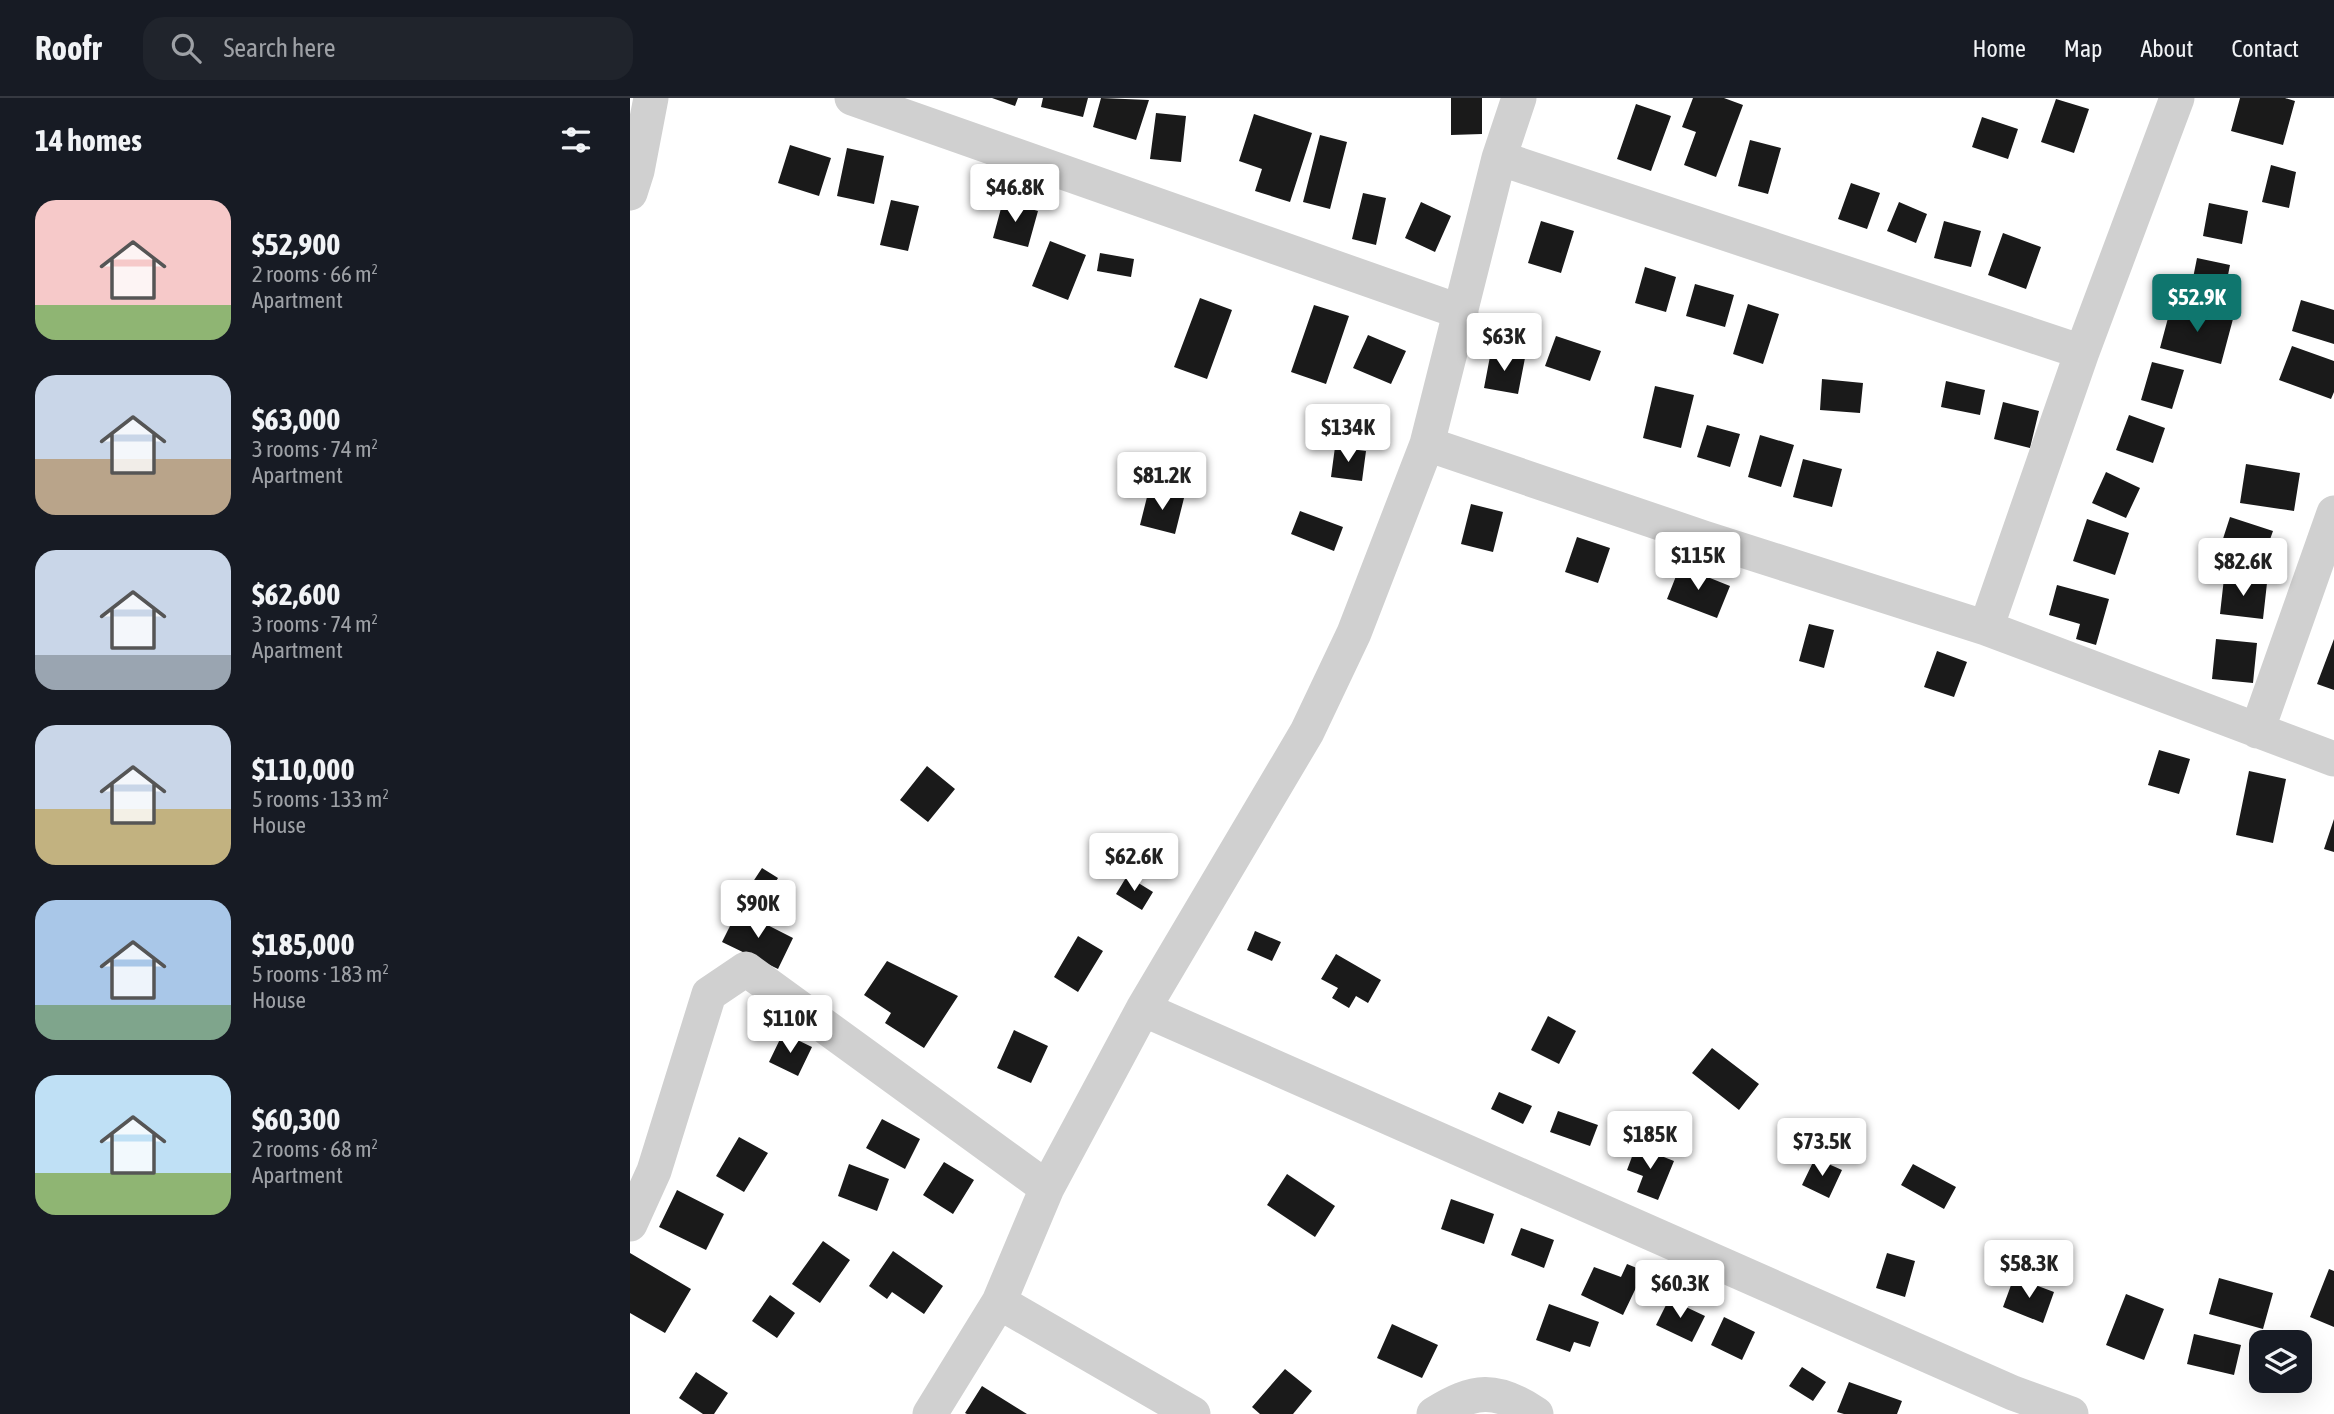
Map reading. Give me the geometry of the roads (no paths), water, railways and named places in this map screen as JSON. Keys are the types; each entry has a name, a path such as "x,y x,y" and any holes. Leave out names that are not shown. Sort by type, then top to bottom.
{"street":[{"path":"630,193 651,98"},
{"path":"852,98 1461,312"},
{"path":"930,1414 999,1302 1047,1188 1143,1009 1307,732 1354,633 1427,444 1499,158 1519,98"},
{"path":"1986,628 2082,352 2177,98"},
{"path":"1499,158 2082,352"},
{"path":"1427,444 1704,538 1986,628 2334,759"},
{"path":"2257,731 2334,513"},
{"path":"630,1224 654,1171 709,994 746,970 1047,1188"},
{"path":"1143,1009 2012,1393 2071,1414"},
{"path":"999,1302 1193,1414"},
{"path":"1434,1414 1457,1399 1489,1393 1524,1406 1536,1414"}]}
